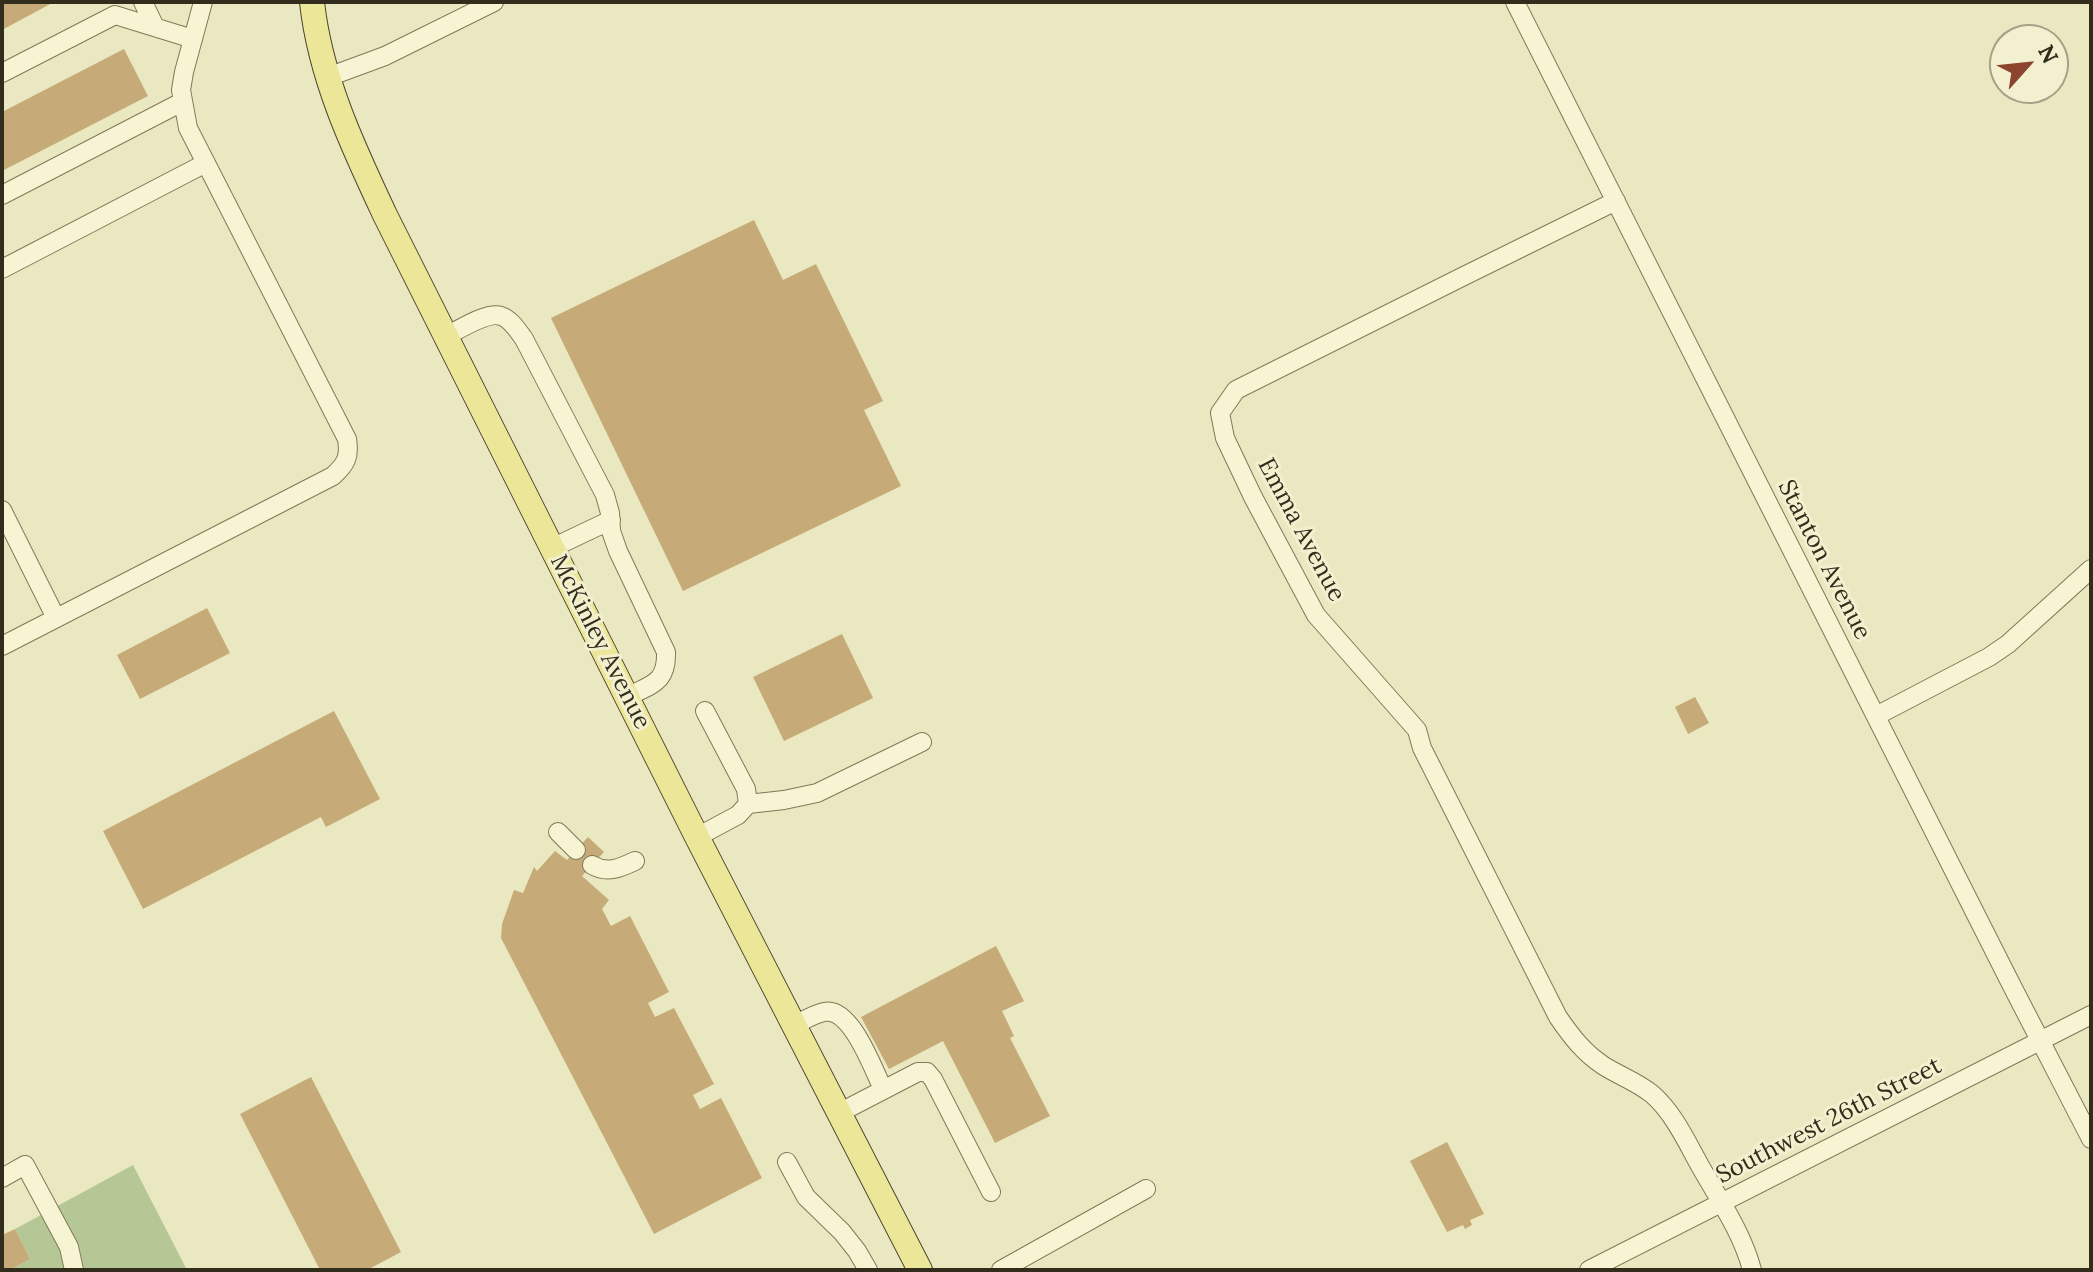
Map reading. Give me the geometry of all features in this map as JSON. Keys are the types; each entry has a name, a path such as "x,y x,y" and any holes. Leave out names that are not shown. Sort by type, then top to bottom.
{"main road":[{"name":"McKinley Avenue","path":"312,2 328,77 360,161 697,837 920,1270"}],"street":[{"path":"143,2 154,25"},
{"path":"2,646 333,476 348,458 347,439 188,128 181,90 203,2"},
{"path":"328,77 385,56 494,2"},
{"name":"Stanton Avenue","path":"1515,2 2091,1139"},
{"path":"2,73 115,15 193,39"},
{"path":"2,195 182,102"},
{"path":"2,269 206,163"},
{"name":"Emma Avenue","path":"1616,201 1236,390 1220,413 1225,438 1253,497 1316,615 1417,730 1422,748 1564,1026 1587,1053 1634,1081 1669,1112 1743,1244 1752,1270"},
{"path":"446,336 488,315 501,316 513,325 524,339 605,495 618,551 666,652 667,668 658,681 627,697"},
{"path":"2,510 56,618"},
{"path":"552,548 611,520"},
{"path":"1876,716 1989,657 2008,644 2091,569"},
{"path":"705,711 746,789 748,804"},
{"path":"697,837 738,815 748,804 817,793 922,742"},
{"path":"558,832 576,850"},
{"path":"592,865 604,870 616,870 635,861"},
{"path":"794,1025 824,1012 834,1012 844,1018 883,1089"},
{"name":"Southwest 26th Street","path":"1589,1270 2091,1015"},
{"path":"839,1113 918,1072 927,1072 991,1192"},
{"path":"787,1162 806,1197 842,1232 868,1270"},
{"path":"2,1178 25,1165 69,1247 74,1270"},
{"path":"1001,1270 1146,1189"}],"green space":[{"path":"133,1165 187,1270 10,1270 30,1259 15,1229"}],"building":[{"path":"2,2 54,2 2,30"},
{"path":"124,49 148,96 2,171 2,112"},
{"path":"754,220 783,280 816,264 883,401 864,410 901,486 683,591 551,318"},
{"path":"207,608 230,653 140,699 117,655"},
{"path":"842,634 873,698 784,741 753,677"},
{"path":"1695,697 1709,723 1688,734 1675,707"},
{"path":"334,711 380,799 326,827 321,817 143,909 103,831"},
{"path":"588,837 604,852 582,876 609,900 602,909 611,926 630,916 669,992 648,1003 655,1017 674,1008 714,1084 693,1095 700,1109 721,1098 762,1178 654,1234 501,938 502,924 514,890 523,893 534,867 537,871 555,851 567,860"},
{"path":"996,946 1024,1001 1002,1011 1014,1036 1010,1038 1050,1116 995,1143 943,1041 889,1069 861,1017"},
{"path":"311,1077 401,1252 367,1270 320,1270 240,1114"},
{"path":"1447,1142 1484,1214 1470,1220 1472,1225 1465,1229 1463,1225 1447,1232 1410,1161"},
{"path":"15,1229 30,1259 10,1270 2,1270 2,1235"}]}
